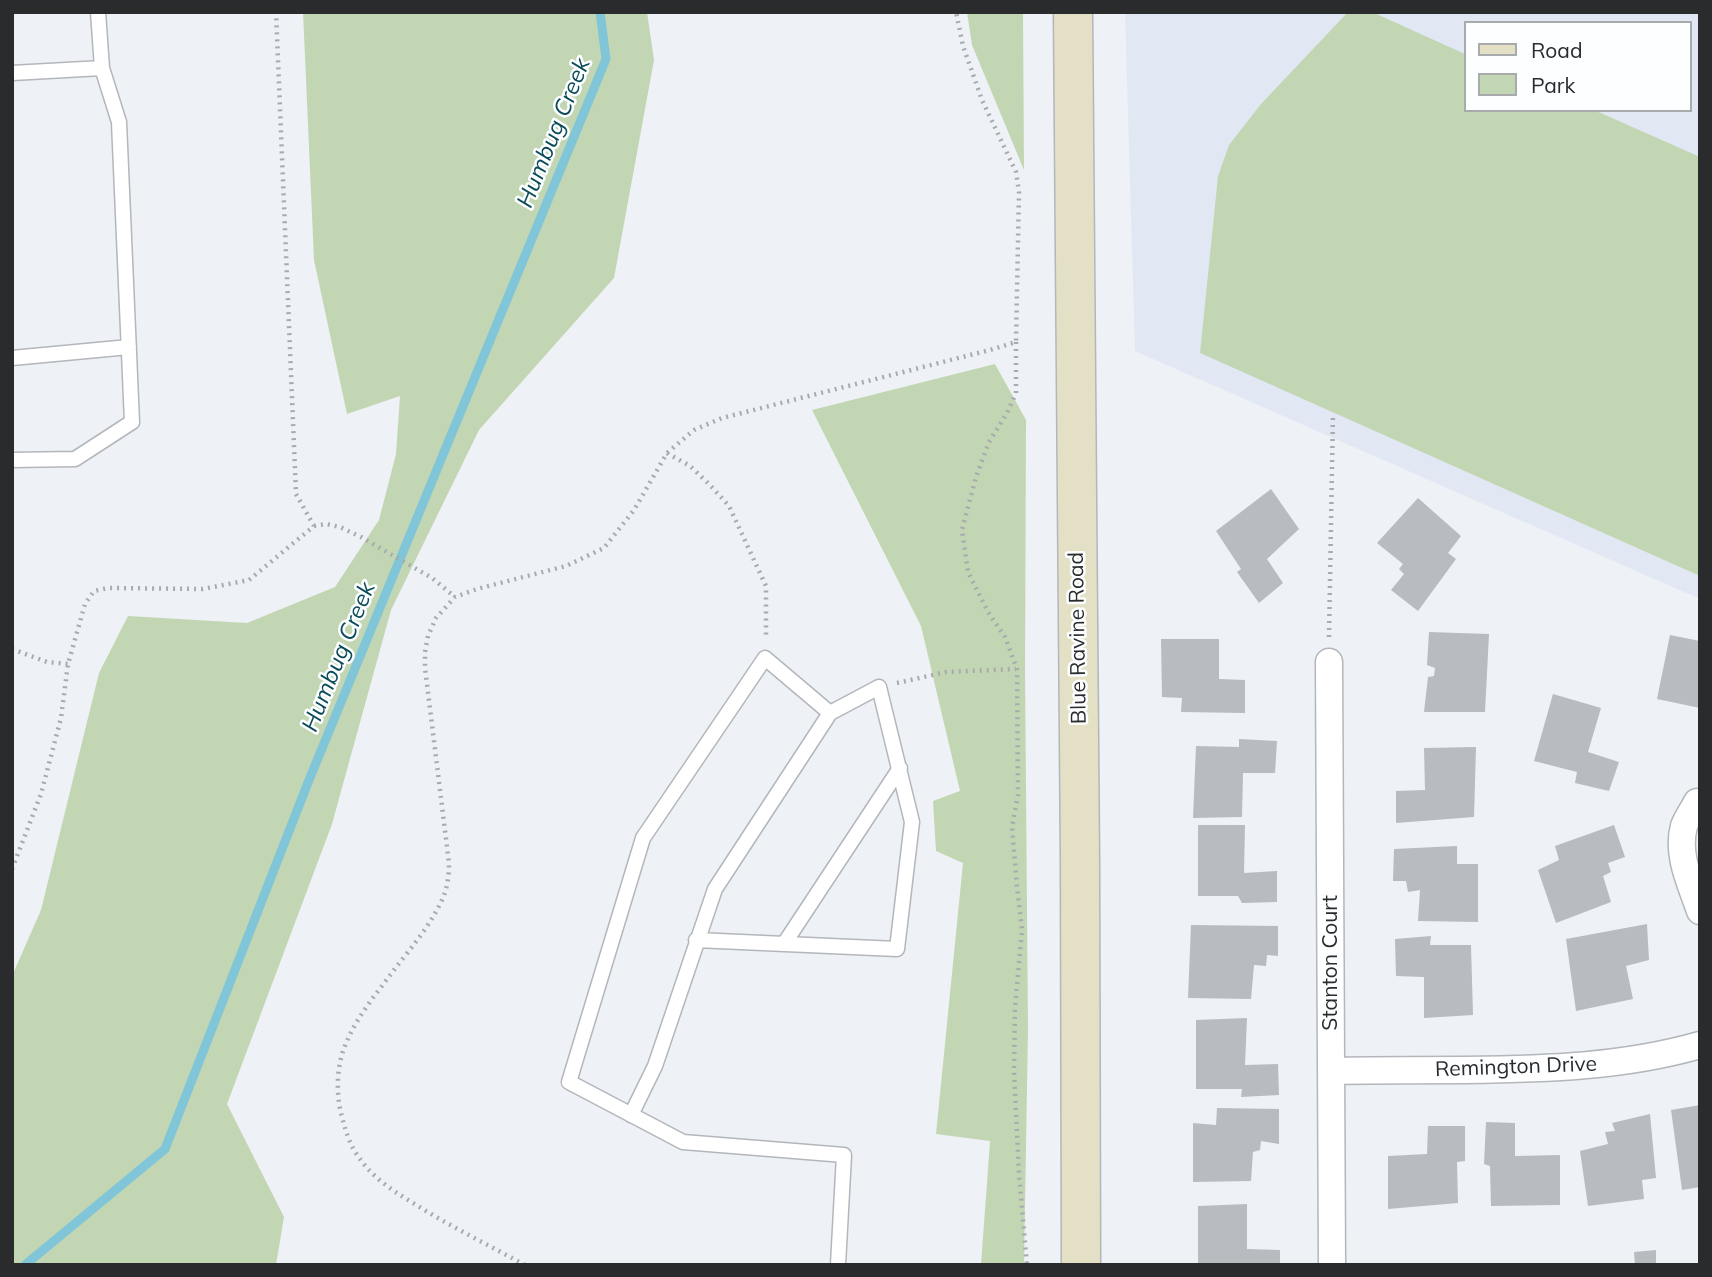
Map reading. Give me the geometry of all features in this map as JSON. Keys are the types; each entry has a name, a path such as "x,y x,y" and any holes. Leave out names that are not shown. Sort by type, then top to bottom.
{"main road":[{"name":"Blue Ravine Road","path":"1073,12 1081,1265"}],"street":[{"name":"Stanton Court","path":"1329,662 1332,1265"},
{"path":"1697,802 1685,824 1681,841 1682,859 1700,911"},
{"name":"Remington Drive","path":"1331,1070 1540,1069 1609,1064 1700,1045"}],"lane":[{"path":"12,460 75,459 132,422 119,122 102,68 98,12"},
{"path":"12,73 102,68"},
{"path":"12,358 129,347"},
{"path":"830,713 765,658 643,838 569,1082 683,1142 844,1155 838,1265"},
{"path":"631,1115 655,1066 696,940 715,889 830,713 879,687 912,822 897,949 696,940"},
{"path":"784,944 900,768"}],"path":[{"path":"275,12 296,494 314,526"},
{"path":"956,12 963,47 982,100 1016,172 1019,192 1016,393 989,442 962,530 968,572 1004,637 1017,669 1018,795 1013,827 1023,930 1015,1007 1014,1071 1027,1265"},
{"path":"525,1265 389,1189 359,1158 343,1122 340,1105 338,1075 341,1057 353,1029 363,1011 425,928 444,894 449,879 447,840 425,668 428,636 436,618 456,597 566,566 604,548 634,510 667,453 694,430 722,418 1016,342"},
{"path":"1329,662 1333,413"},
{"path":"667,453 690,466 709,484 729,506 743,533 766,586 765,658"},
{"path":"12,869 41,794 61,718 68,664 85,604 94,591 108,588 203,589 249,580 314,526 326,524 361,537 432,578 456,597"},
{"path":"12,649 47,662 68,664"},
{"path":"879,687 946,672 1017,669"}],"shaded area":[{"path":"1125,12 1700,12 1700,599 1135,351"}],"green space":[{"path":"303,12 647,12 654,60 614,278 479,430 391,610 332,824 227,1104 284,1217 276,1265 12,1265 12,976 41,910 99,673 128,616 247,623 335,587 379,520 396,454 400,396 347,414 314,260"},
{"path":"967,12 1023,12 1024,170 972,45"},
{"path":"1348,12 1372,12 1464,54 1464,112 1599,112 1700,157 1700,576 1200,353 1218,176 1229,145 1261,104"},
{"path":"995,364 1026,420 1028,1029 1024,1265 981,1265 990,1141 936,1134 963,863 936,851 933,801 960,791 921,626 812,410"}],"building":[{"path":"1271,489 1299,529 1267,559 1283,583 1259,603 1237,572 1241,569 1216,531"},
{"path":"1418,498 1461,536 1448,553 1456,559 1418,611 1391,590 1404,574 1399,569 1403,564 1377,543"},
{"path":"1429,632 1489,634 1485,712 1424,712 1428,677 1434,676 1435,668 1427,665"},
{"path":"1670,635 1700,641 1700,708 1657,699"},
{"path":"1161,639 1219,639 1219,679 1245,680 1245,713 1181,712 1182,698 1162,697"},
{"path":"1553,694 1601,708 1588,752 1619,762 1609,791 1575,783 1577,772 1534,761"},
{"path":"1239,739 1277,741 1275,773 1243,773 1242,817 1193,818 1196,746 1239,747"},
{"path":"1476,747 1474,817 1396,823 1396,791 1425,790 1424,748"},
{"path":"1198,825 1245,825 1244,873 1277,871 1277,902 1242,903 1238,896 1198,896"},
{"path":"1614,825 1625,857 1608,863 1611,872 1603,876 1611,902 1556,923 1538,870 1559,860 1555,846"},
{"path":"1457,846 1457,864 1478,864 1478,922 1418,921 1420,890 1408,892 1406,881 1393,881 1394,849"},
{"path":"1647,924 1649,960 1626,966 1633,999 1576,1011 1566,939"},
{"path":"1191,925 1278,926 1278,956 1267,955 1266,966 1254,965 1251,999 1188,998"},
{"path":"1431,936 1430,945 1471,945 1473,1015 1424,1018 1424,977 1396,976 1395,939"},
{"path":"1247,1018 1245,1065 1278,1064 1279,1095 1241,1097 1242,1089 1196,1089 1196,1020"},
{"path":"1700,1105 1700,1187 1682,1190 1671,1110"},
{"path":"1217,1108 1279,1109 1279,1144 1261,1141 1260,1150 1253,1152 1251,1181 1193,1182 1193,1123 1216,1125"},
{"path":"1650,1114 1656,1178 1642,1180 1644,1199 1588,1206 1580,1151 1608,1144 1605,1132 1615,1131 1612,1123"},
{"path":"1486,1122 1515,1123 1515,1156 1560,1155 1560,1205 1491,1206 1490,1166 1484,1164"},
{"path":"1428,1126 1465,1126 1465,1161 1457,1162 1458,1203 1388,1209 1388,1156 1427,1154"},
{"path":"1247,1204 1247,1249 1280,1250 1280,1265 1198,1265 1198,1206"},
{"path":"1656,1250 1656,1265 1635,1265 1634,1252"}],"waterway":[{"name":"Humbug Creek","path":"25,1265 165,1149 309,780 606,59 600,12"}]}
